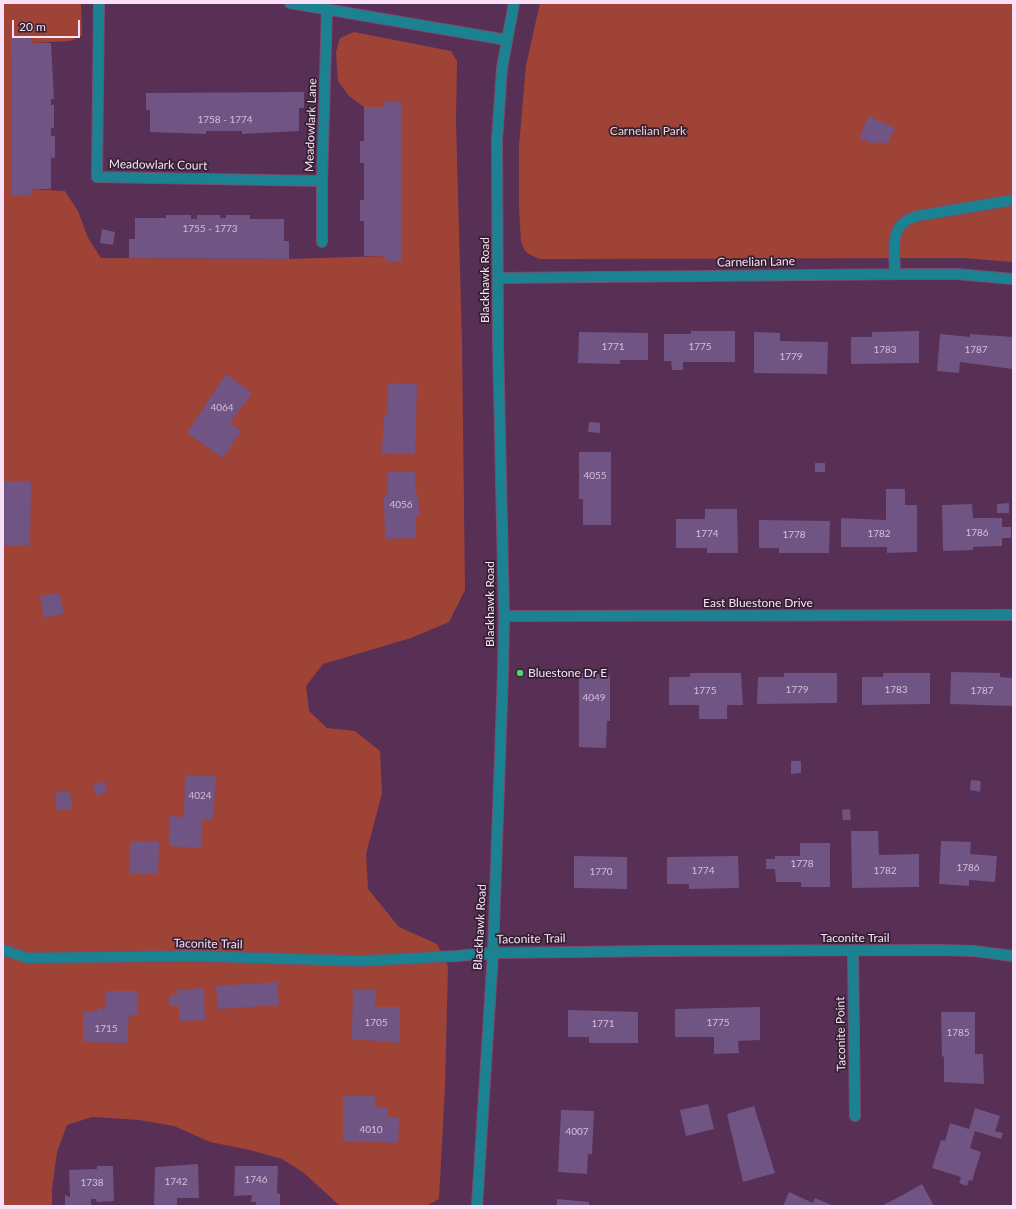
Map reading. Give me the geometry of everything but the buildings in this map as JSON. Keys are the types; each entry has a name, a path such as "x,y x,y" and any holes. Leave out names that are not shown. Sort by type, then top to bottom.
{"street":[{"name":"Meadowlark Court","path":"99,3 97,177 322,181"},
{"path":"290,3 507,40"},
{"name":"Blackhawk Road","path":"476,1206 493,953 502,730 504,616 498,342 497,140 502,68 514,3"},
{"name":"Meadowlark Lane","path":"322,242 322,181 327,9"},
{"path":"895,274 895,239 897,231 907,220 917,216 1013,200"},
{"name":"Carnelian Lane","path":"498,278 956,274 1013,279"},
{"name":"East Bluestone Drive","path":"504,616 1013,615"},
{"name":"Taconite Trail","path":"3,950 28,958 190,956 361,960 493,953 974,951 1013,956"},
{"name":"Taconite Point","path":"853,951 855,1116"}],"green space":[{"path":"3,3 81,3 82,35 70,41 31,43 31,189 65,191 78,211 88,238 101,258 288,259 385,256 385,261 401,260 402,102 384,102 384,107 364,107 349,96 338,81 336,52 340,38 354,32 451,51 457,61 456,123 462,342 465,590 449,622 411,638 323,664 306,686 309,711 327,728 355,731 380,751 382,793 366,854 368,889 399,927 437,944 448,966 445,1086 439,1199 426,1206 340,1206 304,1173 282,1159 250,1150 210,1142 174,1126 139,1120 92,1117 67,1125 57,1152 52,1189 52,1206 3,1206"},
{"name":"Carnelian Park","path":"540,3 1013,3 1013,262 963,258 539,259 529,254 525,251 521,242 519,207 519,146 526,65"}],"place":[{"name":"Bluestone Dr E","path":"520,673"}]}
